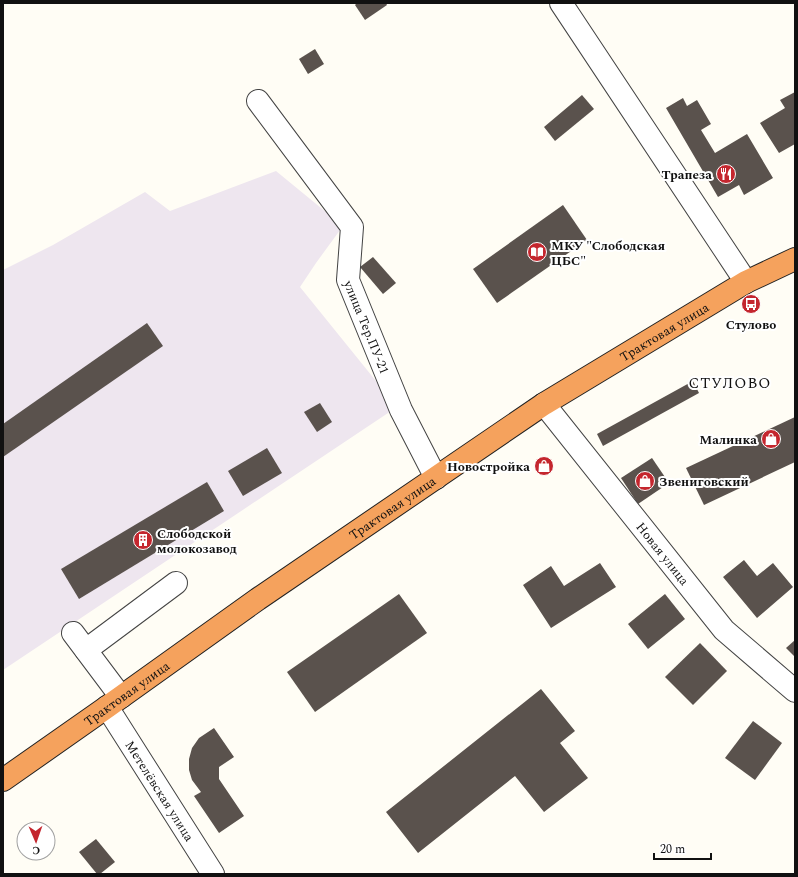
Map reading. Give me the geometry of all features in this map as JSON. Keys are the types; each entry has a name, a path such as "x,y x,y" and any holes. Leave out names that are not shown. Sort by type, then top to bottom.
{"highway":[{"name":"Трактовая улица","path":"6,773 114,702 258,599 544,404 746,282 795,259"}],"street":[{"path":"561,3 746,282"},
{"name":"улица Тер.ПУ-21","path":"258,101 352,227 348,280 401,410 436,478"},
{"name":"Новая улица","path":"544,404 724,630 795,690"},
{"path":"86,650 176,582"},
{"name":"Метелёвская улица","path":"73,633 86,650 114,702 213,874"}],"shaded area":[{"path":"276,171 343,226 300,287 397,407 3,670 3,270 53,245 145,192 170,211"}],"building":[{"path":"357,3 386,3 387,5 365,20 355,5"},
{"path":"315,49 324,64 308,74 299,59"},
{"path":"795,92 795,144 779,153 760,123 785,108 780,100"},
{"path":"582,95 594,109 555,141 544,127"},
{"path":"683,98 687,106 697,100 711,124 701,130 715,153 747,134 773,178 744,195 739,185 718,197 666,108"},
{"path":"563,205 587,240 497,303 473,269"},
{"path":"373,257 396,283 383,294 360,267"},
{"path":"147,323 163,346 3,457 3,424"},
{"path":"693,381 699,393 603,446 597,434"},
{"path":"320,403 332,422 317,432 304,412"},
{"name":"Малинка","path":"795,417 795,462 704,505 686,468"},
{"path":"267,448 282,473 243,496 228,471"},
{"name":"Звениговский","path":"652,458 669,483 638,504 621,478"},
{"name":"Слободской молокозавод","path":"207,482 224,511 79,599 61,569"},
{"path":"744,560 757,576 773,563 793,587 757,618 723,577"},
{"path":"600,563 616,587 551,628 523,585 551,566 564,586"},
{"path":"399,594 427,633 315,712 287,672"},
{"path":"665,594 685,619 648,649 628,624"},
{"path":"795,640 795,657 786,648"},
{"path":"700,643 727,671 693,705 665,677"},
{"path":"541,689 575,731 560,743 588,778 544,812 515,776 418,853 386,812"},
{"path":"753,721 782,743 755,780 725,758"},
{"path":"214,728 234,757 219,767 219,779 244,816 219,833 194,796 201,792 192,780 189,770 189,759 192,748 199,738"},
{"path":"96,839 115,862 100,874 97,874 79,852"}],"place":[{"name":"Трапеза","path":"726,174"},
{"name":"МКУ \"Слободская ЦБС\"","path":"537,252"},
{"name":"Стулово","path":"751,304"},
{"name":"Малинка","path":"771,439"},
{"name":"Новостройка","path":"544,466"},
{"name":"Звениговский","path":"645,481"},
{"name":"Слободской молокозавод","path":"143,540"}],"district":[{"name":"СТУЛОВО","path":"730,383"}]}
